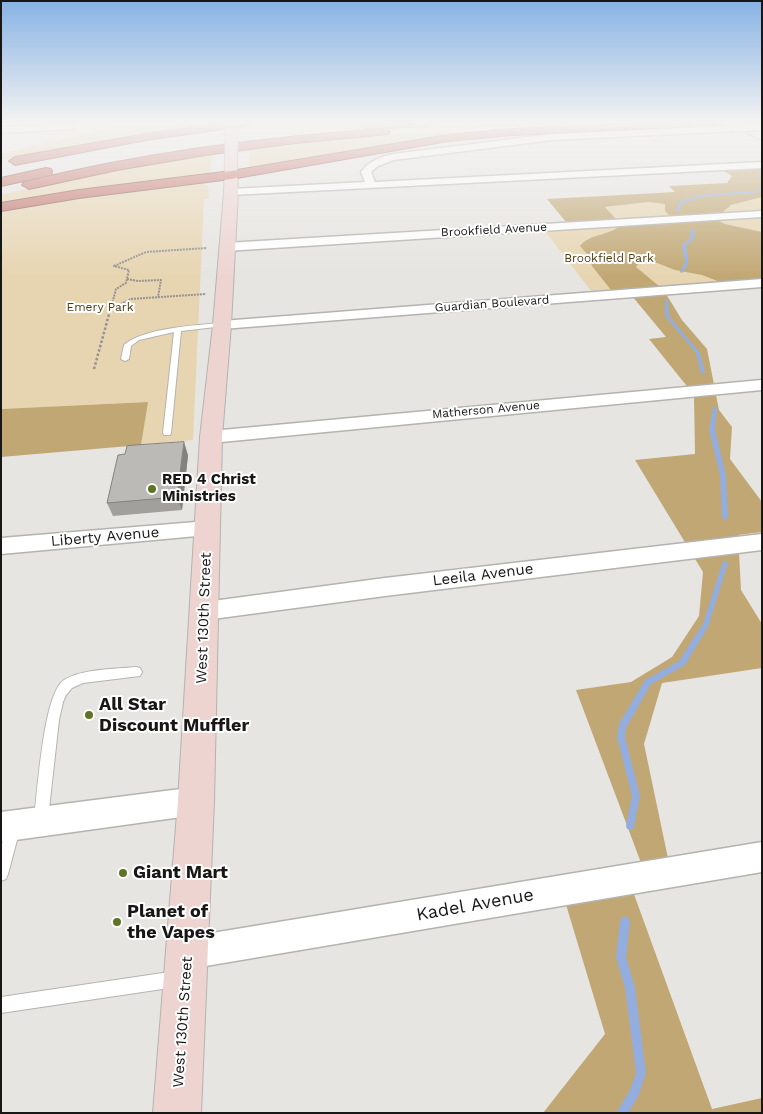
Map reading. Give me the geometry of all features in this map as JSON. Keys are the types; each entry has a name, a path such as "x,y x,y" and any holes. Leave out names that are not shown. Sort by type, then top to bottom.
{"highway":[{"path":"1,182 34,175"},
{"path":"1,193 75,175"},
{"path":"1,207 191,180 231,184 274,175"}],"main road":[{"name":"West 130th Street","path":"177,1113 188,965 205,611 211,437 222,325 217,247 231,184 231,175"}],"street":[{"path":"367,175 371,185"},
{"path":"231,184 371,185 567,175"},
{"name":"Brookfield Avenue","path":"217,247 762,214"},
{"name":"Guardian Boulevard","path":"222,325 762,284"},
{"name":"Matherson Avenue","path":"211,437 762,386"},
{"name":"Liberty Avenue","path":"1,546 208,528"},
{"name":"Leeila Avenue","path":"205,611 385,587 762,542"},
{"path":"18,825 196,801"},
{"name":"Kadel Avenue","path":"188,965 762,857"}],"lane":[{"path":"125,359 128,344 137,339 178,329 222,325"},
{"path":"167,433 178,329"},
{"path":"1,874 18,825 46,790 53,720 57,701 62,691 68,684 83,678 136,672"},
{"path":"1,1005 188,965"}],"path":[{"path":"94,369 116,289 126,283 129,270 114,266 146,252 217,247"},
{"path":"127,279 138,281 161,280 158,297"},
{"path":"111,308 131,299 206,294"}],"green space":[{"path":"87,175 210,175 1,205 1,195"},
{"path":"730,175 762,175 762,197 731,205 723,212 670,216 665,211 665,204 648,202 605,207 616,219 566,222 547,199 675,192 669,186 727,183 732,176"},
{"name":"Emery Park","path":"185,183 200,183 208,186 209,198 204,199 193,440 141,445 147,402 1,409 1,210"},
{"path":"762,197 762,210 723,212 731,205"},
{"path":"648,202 665,204 665,211 670,216 616,219 605,207"},
{"name":"Brookfield Park","path":"762,216 762,279 591,291 544,230"},
{"name":"Brookfield Park","path":"715,219 725,224 762,232 762,279 720,282 702,275 675,270 657,263 639,263 636,267 659,286 611,290 592,266 588,255 580,246 589,239 612,231 622,224"},
{"path":"666,294 682,320 707,349 719,410 732,427 730,459 762,502 762,532 738,535 741,590 762,624 762,668 662,683 644,744 669,863 643,868 576,690 631,682 672,657 699,616 703,572 635,460 695,454 694,395 649,339 666,337 632,296"},
{"path":"148,402 141,445 1,457 1,409"},
{"path":"631,886 712,1109 762,1098 762,1113 543,1113 605,1034 564,898"}],"building":[{"name":"RED 4 Christ Ministries","path":"184,442 177,497 107,503 118,455 125,454 127,446"}],"waterway":[{"path":"678,211 681,202 701,196 762,191"},
{"path":"682,272 687,262 684,246 693,237 692,230"},
{"path":"666,300 667,316 698,353 703,373"},
{"path":"715,408 712,430 723,475 725,518"},
{"path":"630,826 636,796 621,737 622,727 648,682 682,663 706,625 725,563"},
{"path":"621,1113 634,1093 641,1073 630,988 621,957 625,921"}],"place":[{"name":"RED 4 Christ Ministries","path":"152,489"},
{"name":"All Star Discount Muffler","path":"89,715"},
{"name":"Giant Mart","path":"123,873"},
{"name":"Planet of the Vapes","path":"117,922"}]}
